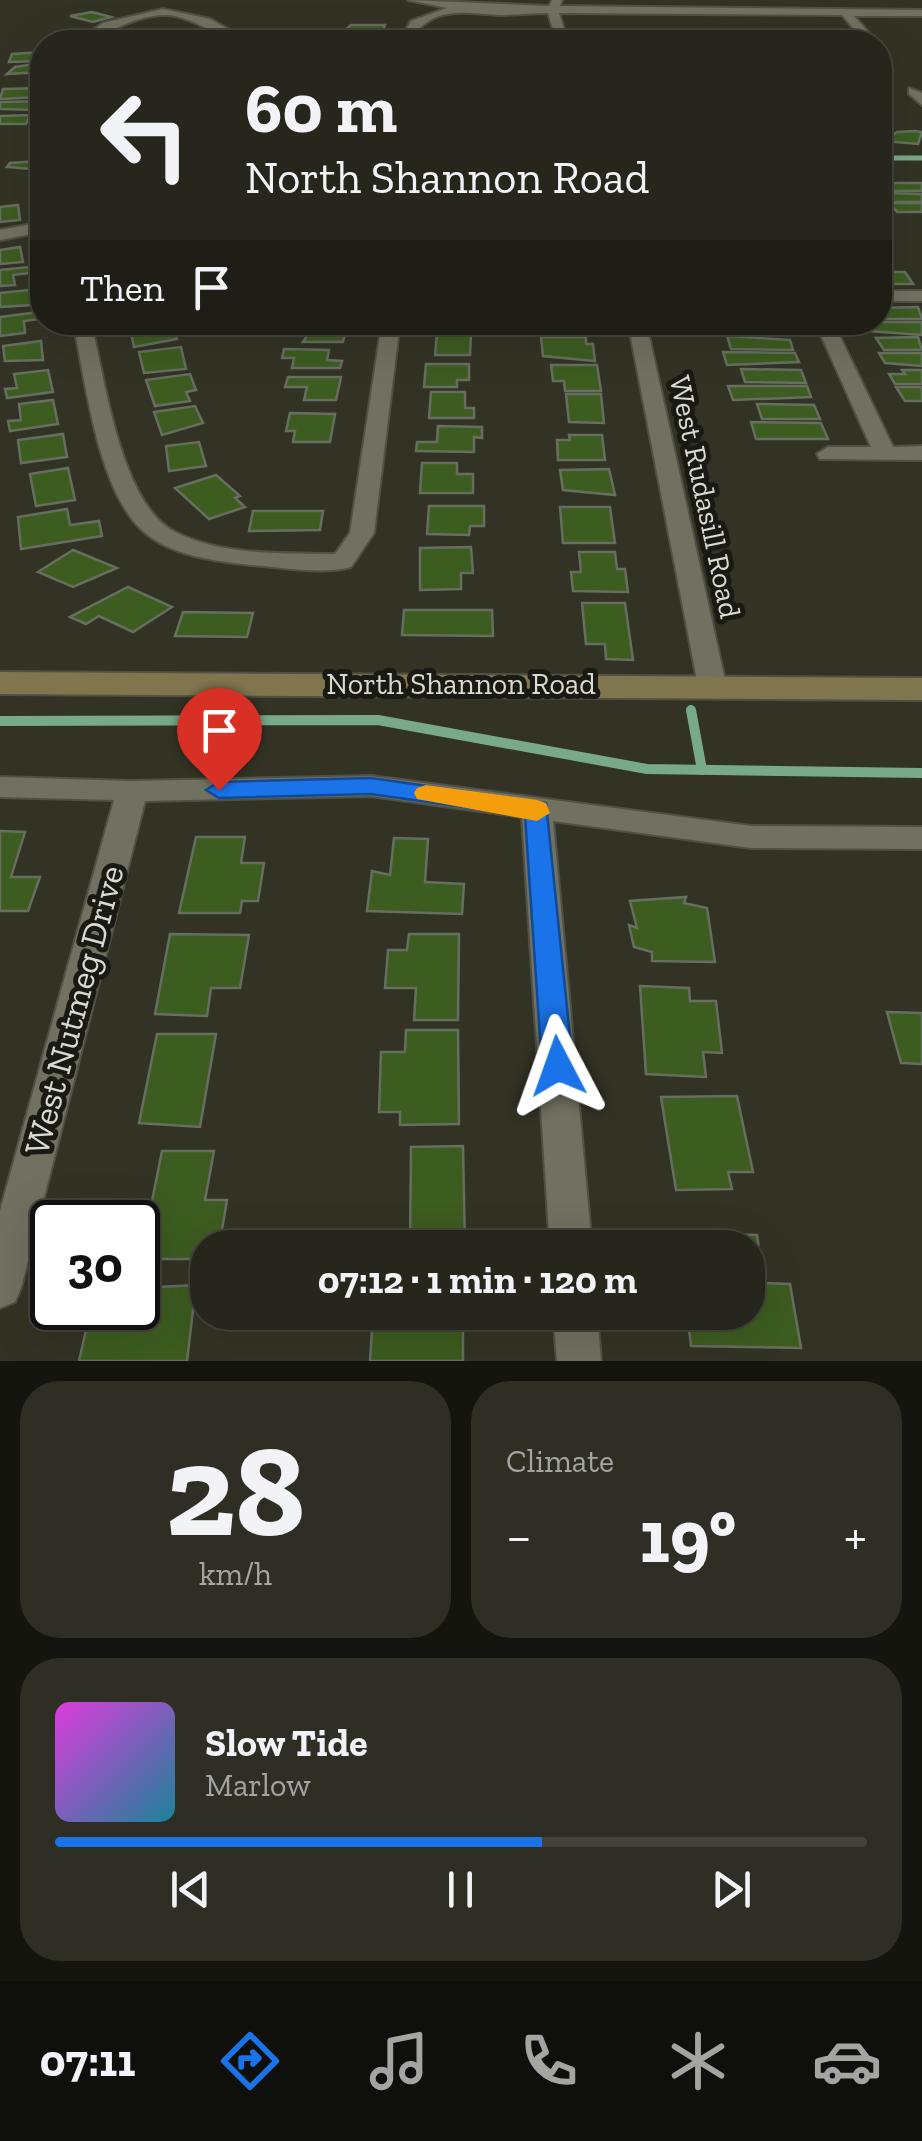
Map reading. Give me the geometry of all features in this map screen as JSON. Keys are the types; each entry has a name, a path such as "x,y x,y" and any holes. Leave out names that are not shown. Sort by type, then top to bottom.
{"street":[{"path":"413,0 490,9 535,10 555,5 922,13"},
{"path":"555,5 560,30"},
{"path":"409,30 415,24 464,6"},
{"path":"842,9 860,30"},
{"path":"98,30 164,12 222,30"},
{"path":"0,234 30,228"},
{"path":"892,296 922,296"},
{"path":"85,335 126,492 150,527 201,549 254,559 342,562 362,534 389,335"},
{"name":"West Rudasill Road","path":"641,335 712,684"},
{"path":"830,335 886,453"},
{"path":"828,454 922,453"},
{"name":"North Shannon Road","path":"0,683 712,684 922,689"},
{"path":"0,787 132,790 371,786 751,836 922,838"},
{"name":"West Nutmeg Drive","path":"0,1288 132,790"},
{"path":"537,809 569,1230"},
{"path":"576,1330 579,1361"}],"building":[{"path":"92,12 111,17 93,22 70,16"},
{"path":"351,25 385,25 383,30 345,30"},
{"path":"30,53 30,61 9,62 12,54"},
{"path":"30,65 30,73 7,74 15,67"},
{"path":"30,88 30,98 0,99 3,89"},
{"path":"30,101 30,110 0,109 0,102"},
{"path":"30,115 26,124 0,124 0,116"},
{"path":"897,132 922,132 918,144 892,142"},
{"path":"30,162 30,169 7,167 10,163"},
{"path":"892,183 922,183 922,191 892,191"},
{"path":"892,193 922,194 922,202 892,202"},
{"path":"892,203 922,203 922,212 897,212"},
{"path":"18,205 20,220 0,222 0,207"},
{"path":"20,247 23,262 0,264 0,250"},
{"path":"29,267 30,273 13,275 15,285 0,286 0,270"},
{"path":"892,272 905,272 913,284 892,284"},
{"path":"29,290 30,305 0,307 0,293"},
{"path":"918,307 922,319 892,319 892,308"},
{"path":"30,313 30,320 24,321 25,333 0,336 0,317"},
{"path":"892,322 922,322 922,335 892,333"},
{"path":"131,335 176,335 177,339 134,347"},
{"path":"308,335 345,335 343,342 303,342"},
{"path":"437,335 471,335 470,355 435,355"},
{"path":"727,336 790,340 793,350 731,349"},
{"path":"541,337 586,337 586,344 593,344 595,361 543,356"},
{"path":"918,337 922,350 884,350 876,338"},
{"path":"41,341 43,360 5,361 3,346"},
{"path":"181,347 186,369 144,373 139,352"},
{"path":"284,349 329,350 327,360 342,361 340,368 292,368 294,358 282,358"},
{"path":"723,352 795,353 799,362 727,365"},
{"path":"879,353 922,353 922,366 885,363"},
{"path":"426,364 469,364 469,380 457,380 457,387 424,387"},
{"path":"551,365 597,365 601,391 565,391 564,381 553,381"},
{"path":"741,369 801,370 806,383 745,382"},
{"path":"48,370 53,392 7,398 5,389 17,388 14,374"},
{"path":"902,370 922,370 922,384 895,384 889,374 905,374"},
{"path":"190,374 196,390 186,392 190,401 155,406 146,380"},
{"path":"288,377 341,377 336,400 304,400 307,387 285,387"},
{"path":"728,386 807,386 811,397 733,400"},
{"path":"896,387 922,387 922,401 905,401"},
{"path":"431,392 465,392 465,408 474,408 474,418 429,418"},
{"path":"566,394 601,394 604,423 569,422"},
{"path":"53,400 58,424 10,431 8,421 21,420 19,404"},
{"path":"757,404 814,405 820,419 762,419"},
{"path":"195,406 203,423 162,435 154,412"},
{"path":"290,413 335,414 330,442 293,442 295,431 286,431"},
{"path":"751,422 821,423 828,439 756,439"},
{"path":"438,426 482,427 482,438 474,437 474,452 416,451 417,442 437,442"},
{"path":"63,434 67,457 21,463 18,440"},
{"path":"569,435 602,435 605,460 558,460 557,440 570,440"},
{"path":"199,442 206,466 169,471 166,446"},
{"path":"422,463 457,463 457,474 473,474 473,493 420,493"},
{"path":"68,468 75,500 36,506 30,474"},
{"path":"609,469 615,495 563,490 560,470"},
{"path":"216,475 240,496 235,498 245,507 209,519 175,488"},
{"path":"429,506 484,506 484,526 470,526 469,535 427,534"},
{"path":"560,507 610,507 615,543 563,543"},
{"path":"67,509 70,525 99,521 102,536 21,549 18,517"},
{"path":"253,511 323,511 320,530 249,531"},
{"path":"471,547 473,573 461,573 461,589 420,590 420,548"},
{"path":"73,550 117,568 73,587 38,572"},
{"path":"579,552 615,552 617,569 625,569 628,592 573,591 571,572 581,572"},
{"path":"128,587 172,607 133,632 99,616 86,624 70,617"},
{"path":"582,603 625,603 633,660 606,659 605,644 586,644"},
{"path":"404,610 492,610 493,636 402,635"},
{"path":"183,612 253,613 247,637 175,636"},
{"path":"0,831 25,832 11,877 40,877 28,911 0,911"},
{"path":"196,837 245,837 241,863 264,863 258,901 242,901 240,913 179,913"},
{"path":"394,838 428,839 425,882 464,884 462,914 367,911 372,871 390,875"},
{"path":"686,897 684,903 707,908 715,962 652,961 652,952 634,947 629,925 637,928 630,901"},
{"path":"170,934 249,935 240,988 211,988 207,1016 155,1014"},
{"path":"409,934 459,934 458,1020 414,1020 416,988 385,988 388,950 407,950"},
{"path":"640,986 689,988 690,1001 716,1001 722,1053 703,1052 706,1077 646,1074"},
{"path":"887,1012 922,1013 922,1064 901,1063"},
{"path":"406,1030 458,1030 459,1124 400,1125 400,1112 379,1112 381,1052 405,1052"},
{"path":"157,1034 216,1034 200,1127 139,1123"},
{"path":"737,1096 753,1172 728,1172 732,1189 676,1190 661,1097"},
{"path":"463,1146 465,1230 410,1230 411,1147"},
{"path":"162,1151 214,1151 205,1200 227,1200 222,1230 190,1230 190,1259 160,1259 160,1200 152,1200"},
{"path":"765,1283 790,1284 801,1348 691,1346 689,1330 765,1330"},
{"path":"190,1285 187,1361 79,1361 86,1330 160,1330 160,1287"},
{"path":"372,1330 463,1330 463,1361 370,1361"}],"waterway":[{"path":"892,158 922,158"},
{"path":"691,710 702,770"},
{"path":"0,721 378,720 647,769 702,770"},
{"path":"702,770 922,773"}],"slow traffic":[{"path":"426,793 537,809 537,813"}],"route":[{"path":"219,790 371,786 537,809 558,1066"}]}
